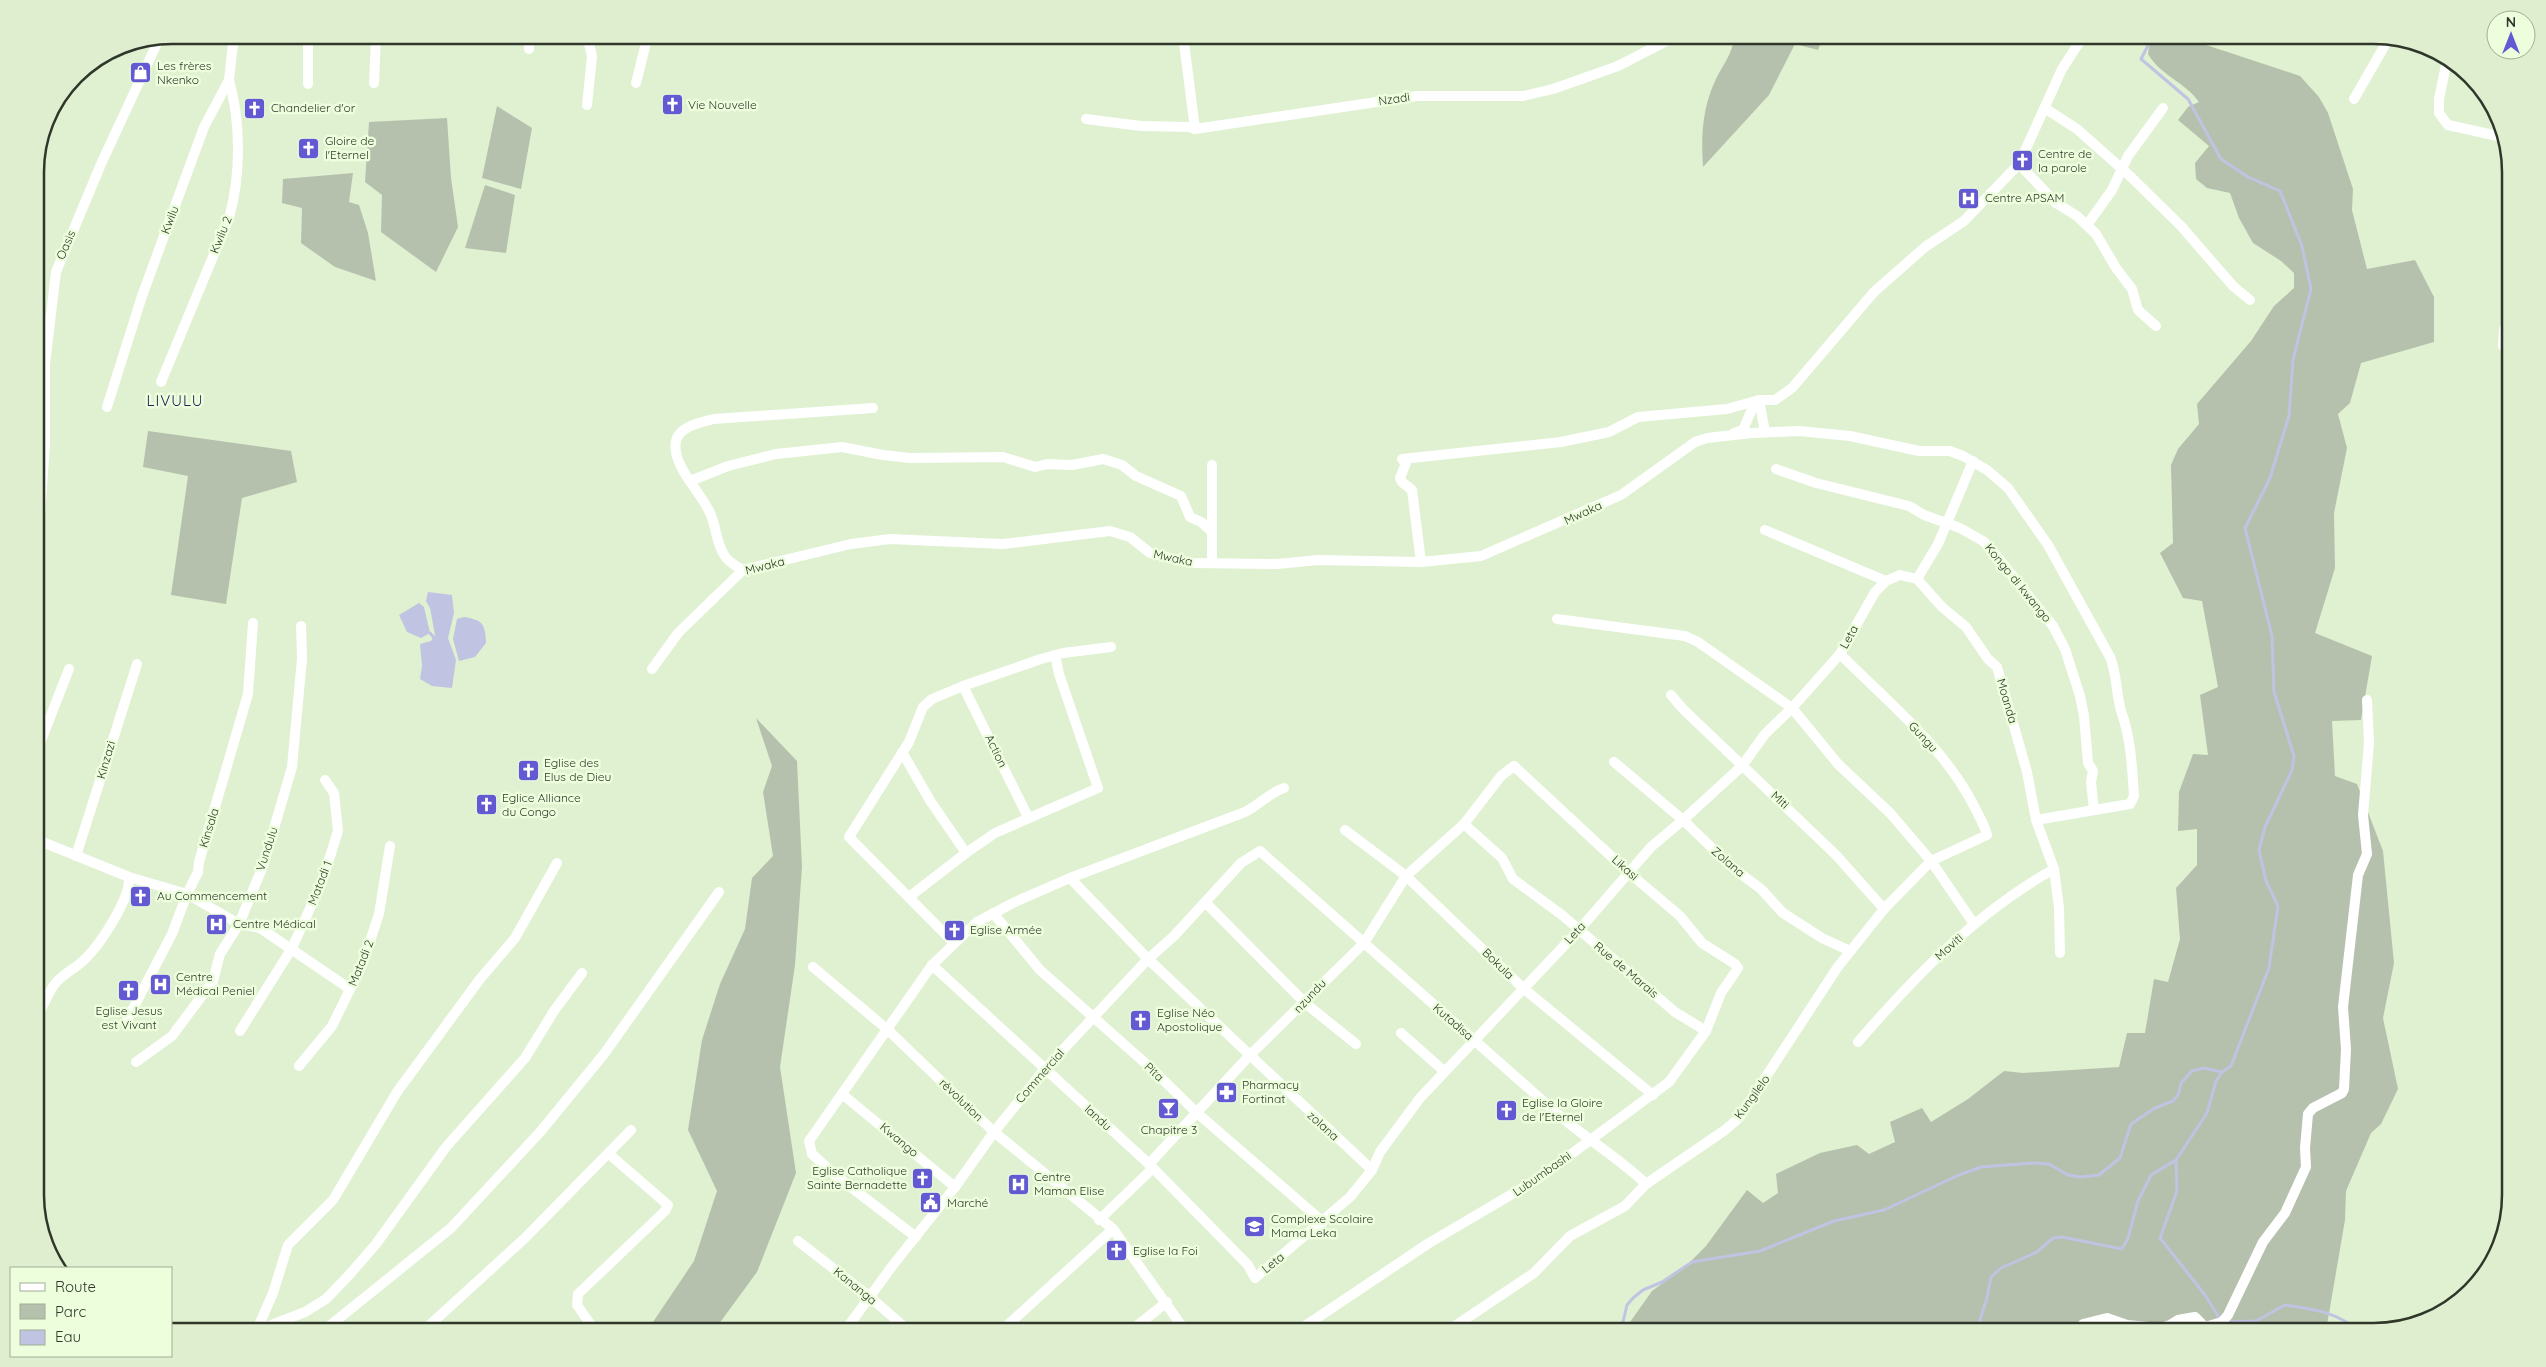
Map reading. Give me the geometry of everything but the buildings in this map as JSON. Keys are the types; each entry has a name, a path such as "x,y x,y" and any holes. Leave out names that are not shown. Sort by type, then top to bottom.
{"street":[{"name":"Kwilu","path":"107,407 142,296 204,127 229,80 233,44"},
{"path":"308,44 308,84"},
{"path":"374,83 376,44"},
{"path":"529,44 529,49"},
{"path":"588,105 592,56 589,44"},
{"path":"636,83 646,44"},
{"path":"1184,44 1195,130"},
{"name":"Nzadi","path":"1086,119 1141,126 1190,126 1195,130 1417,96 1523,96 1553,90 1618,66 1661,44"},
{"path":"1421,562 1412,490 1400,478 1406,468 1406,463 1402,459 1561,442 1608,432 1638,417 1727,409 1758,400 1775,400 1792,388 1874,292 1925,247 1964,221 2019,164 2046,109 2062,69 2078,44"},
{"path":"2354,99 2385,44"},
{"name":"Oasis","path":"44,380 58,262 156,45"},
{"path":"2446,66 2439,99 2439,113 2448,125 2496,136"},
{"name":"Kwilu 2","path":"161,382 229,218 234,201 237,157 236,113 229,80"},
{"path":"2086,225 2112,190 2128,156 2163,108"},
{"path":"2046,109 2077,129 2122,170 2181,226 2233,286 2250,300"},
{"path":"2019,164 2056,203 2096,234 2116,268 2132,289 2138,310 2156,326"},
{"path":"1758,400 1765,432"},
{"path":"1719,438 1743,430 1758,400"},
{"path":"743,570 732,565 723,553 710,513 676,457 676,440 683,430 698,423 714,419 873,408"},
{"path":"1719,438 1765,432 1798,431 1850,436 1919,451 1950,451 1973,461 1998,478 2008,488 2048,545 2115,669 2126,724 2134,796 2130,804 2036,820"},
{"name":"Mwaka","path":"652,670 678,633 743,570 851,544 890,539 1003,544 1110,531 1130,537 1150,553 1191,563 1277,564 1318,560 1421,562 1481,556 1621,495 1695,442 1707,438 1719,438"},
{"path":"690,481 728,466 776,454 842,447 910,458 1003,457 1035,467 1072,465 1103,459 1122,465 1136,476 1181,496 1190,517 1212,531"},
{"path":"1766,530 1886,581 1900,575 1917,579 1935,550 1973,461"},
{"path":"1212,465 1212,562"},
{"name":"Kongo di kwango","path":"1776,469 1816,484 1909,506 1945,524 1960,528 1987,545 2053,626 2065,649 2080,696 2088,763 2093,772 2091,782 2094,810"},
{"name":"Moanda","path":"1917,579 1942,607 1966,627 1988,659 1997,666 2028,772 2036,820 2054,869 2060,953"},
{"name":"Leta","path":"1255,1278 1324,1222 1350,1197 1372,1170 1380,1152 1395,1131 1444,1071 1579,930 1651,847 1742,766 1765,734 1792,708 1840,654 1875,592 1886,581"},
{"path":"1556,618 1685,636 1698,642 1792,708 1838,764 1890,813 1931,861 1974,924"},
{"name":"Kinsala","path":"127,1020 172,934 187,894 198,872 199,862 248,694 253,623"},
{"name":"Vundulu","path":"136,1062 172,1036 213,981 220,954 239,924 263,866 290,774 302,659 301,626"},
{"path":"954,943 849,837 909,742 923,707 932,699 963,686 1055,655 1111,647"},
{"name":"Gungu","path":"1840,654 1909,722 1954,772 1968,794 1987,835"},
{"path":"909,897 966,852 995,833 1098,788 1059,674 1055,655"},
{"name":"Kinzazi","path":"76,856 137,664"},
{"path":"44,733 69,669"},
{"name":"Action","path":"963,686 1028,817"},
{"name":"Miti","path":"1671,695 1742,766 1836,855 1884,909"},
{"path":"2219,1323 2228,1315 2263,1242 2282,1218 2306,1167 2305,1148 2308,1114 2313,1108 2342,1093 2344,1089 2346,1048 2343,1007 2358,875 2367,854 2363,816 2369,743 2367,700"},
{"path":"902,752 931,802 966,852"},
{"name":"Zolana","path":"1614,762 1683,820 1733,868 1762,889 1782,914 1822,938 1850,951"},
{"name":"nzundu","path":"1099,1220 1151,1170 1149,1164 1250,1055 1364,943 1406,876 1464,824 1501,776 1514,766"},
{"name":"Likasi","path":"1514,766 1628,872 1680,916 1702,943 1737,967"},
{"name":"Matadi 1","path":"240,1031 292,948 322,882 338,831 334,793 325,780"},
{"path":"916,1237 835,1175 812,1154 809,1147 811,1137 932,965 977,922 1070,878 1245,812 1254,807 1271,792 1284,788"},
{"name":"Rue de Marais","path":"1464,824 1502,858 1513,879 1579,930 1675,1012 1706,1031"},
{"name":"Bokula","path":"1345,830 1406,876 1523,988 1653,1095"},
{"name":"Kungilelo","path":"1459,1323 1534,1273 1570,1236 1624,1206 1646,1184 1725,1130 1739,1118 1850,951 1884,909 1931,861 1987,835"},
{"path":"44,844 129,877 187,894 239,924 260,928 350,989"},
{"name":"Matadi 2","path":"299,1066 326,1036 362,965 379,914 390,846"},
{"name":"Commercial","path":"851,1323 955,1187 994,1132 1044,1070 1148,959 1174,936 1240,863 1255,852 1265,853"},
{"name":"Kutadisa","path":"1265,853 1589,1141 1606,1149 1646,1184"},
{"path":"260,1323 273,1293 288,1245 333,1200 397,1092 480,979 515,938 557,862"},
{"name":"Moviti","path":"1858,1042 1898,996 1974,924 2028,884 2054,869"},
{"path":"44,998 53,986 85,959 118,914 128,893 129,877"},
{"name":"zolana","path":"1070,878 1148,959 1210,1019 1372,1170"},
{"path":"333,1323 451,1228 541,1131 604,1054 719,892"},
{"path":"1205,902 1305,1003 1356,1044"},
{"name":"Pita","path":"993,914 1025,955 1153,1070 1196,1112 1324,1222"},
{"name":"landu","path":"932,965 1044,1070 1149,1164 1248,1265 1255,1278"},
{"name":"révolution","path":"813,967 888,1030 994,1132 1099,1220 1113,1229"},
{"name":"Lubumbashi","path":"1310,1323 1430,1243 1536,1180 1669,1082 1706,1031 1721,993 1737,967"},
{"path":"279,1323 319,1303 350,1274 376,1244 446,1148 524,1058 582,973"},
{"path":"1401,1034 1444,1071"},
{"name":"Kwango","path":"842,1094 955,1187"},
{"path":"432,1323 479,1283 631,1130"},
{"path":"587,1323 577,1305 578,1294 665,1211 668,1205 666,1201 609,1154"},
{"path":"1010,1323 1113,1229 1180,1323"},
{"name":"Kananga","path":"798,1241 870,1297 900,1323"},
{"path":"1141,1323 1167,1302"},
{"path":"2174,1323 2178,1320 2195,1317 2202,1323"},
{"path":"2087,1323 2107,1318 2121,1323"}],"green space":[{"path":"1733,44 1795,44 1769,95 1703,167 1703,122 1711,90"},
{"path":"1795,44 1820,44 1818,50"},
{"path":"2150,44 2203,44 2300,76 2319,97 2328,113 2353,189 2352,210 2367,269 2415,260 2434,297 2434,342 2361,363 2350,403 2338,414 2347,448 2334,513 2335,568 2315,633 2372,656 2361,720 2332,721 2335,776 2357,784 2383,851 2394,963 2383,1018 2398,1089 2381,1124 2371,1133 2346,1191 2345,1220 2327,1323 1629,1323 1652,1291 1686,1266 1706,1246 1747,1190 1763,1203 1778,1193 1776,1174 1820,1153 1857,1145 1869,1154 1895,1142 1890,1122 1922,1108 1931,1122 1968,1099 2004,1071 2023,1073 2119,1067 2127,1033 2145,1033 2154,979 2168,982 2180,939 2176,888 2197,865 2197,829 2178,831 2179,792 2193,754 2208,755 2200,695 2218,687 2202,601 2183,598 2160,553 2173,543 2171,465 2178,449 2199,424 2197,404 2251,341 2274,306 2294,288 2294,273 2281,261 2253,243 2239,218 2230,193 2207,188 2196,179 2195,163 2209,146 2178,120 2188,107 2199,102 2187,89 2159,68 2148,54"},
{"path":"497,106 532,128 521,189 482,178"},
{"path":"447,118 451,178 458,227 436,272 381,232 382,195 365,182 369,122"},
{"path":"353,173 349,202 359,205 368,233 376,281 335,267 301,243 302,208 282,203 283,179"},
{"path":"485,185 515,195 506,253 465,248"},
{"path":"148,431 291,451 297,482 242,498 226,604 171,595 188,476 143,467"},
{"path":"756,718 797,761 802,867 795,965 780,1067 796,1173 757,1272 720,1323 652,1323 694,1261 717,1191 688,1130 702,1040 720,984 745,929 752,878 773,856 763,792 772,766"}],"water":[{"path":"428,592 452,595 454,613 448,638 456,660 452,688 432,686 420,679 422,666 420,644 431,641 435,635 430,608 426,601"},
{"path":"419,603 424,607 430,633 421,638 407,632 399,615"},
{"path":"464,617 482,624 486,643 475,657 459,661 453,639 457,619"}],"waterway":[{"path":"1622,1323 1627,1305 1633,1298 1643,1290 1662,1282 1692,1262 1760,1251 1834,1221 1884,1210 1959,1175 1981,1167 2033,1163 2049,1164 2068,1175 2080,1177 2099,1175 2120,1158 2131,1124 2155,1108 2173,1101 2179,1093 2181,1083 2192,1071 2204,1068 2222,1072 2231,1066 2269,968 2278,906 2266,881 2259,850 2265,827 2292,770 2294,756 2274,692 2272,636 2245,528 2270,478 2289,416 2293,360 2311,289 2302,246 2280,191 2248,177 2221,159 2188,99 2141,59 2149,44"},
{"path":"430,633 434,638"},
{"path":"1979,1323 1991,1277 2001,1268 2037,1252 2053,1238 2062,1237 2122,1249 2128,1238 2138,1201 2151,1175 2176,1160 2207,1113 2216,1081 2222,1072"},
{"path":"2176,1161 2177,1191 2160,1238 2205,1295 2220,1319"},
{"path":"2225,1322 2256,1321 2285,1305 2324,1312 2348,1323"}],"place":[{"name":"Les frères Nkenko","path":"141,73"},
{"name":"Vie Nouvelle","path":"672,105"},
{"name":"Chandelier d'or","path":"255,108"},
{"name":"Gloire de l'Eternel","path":"309,148"},
{"name":"Centre de la parole","path":"2022,161"},
{"name":"Centre APSAM","path":"1969,198"},
{"name":"Eglise des Elus de Dieu","path":"528,770"},
{"name":"Eglice Alliance du Congo","path":"486,805"},
{"name":"Au Commencement","path":"141,896"},
{"name":"Centre Médical","path":"217,924"},
{"name":"Eglise Armée","path":"954,930"},
{"name":"Centre Médical Peniel","path":"160,984"},
{"name":"Eglise Jesus est Vivant","path":"129,990"},
{"name":"Eglise Néo Apostolique","path":"1141,1020"},
{"name":"Pharmacy Fortinat","path":"1226,1092"},
{"name":"Chapitre 3","path":"1169,1109"},
{"name":"Eglise la Gloire de l'Eternel","path":"1506,1110"},
{"name":"Eglise Catholique Sainte Bernadette","path":"923,1178"},
{"name":"Centre Maman Elise","path":"1018,1184"},
{"name":"Marché","path":"931,1203"},
{"name":"Complexe Scolaire Mama Leka","path":"1255,1226"},
{"name":"Eglise la Foi","path":"1117,1251"}],"district":[{"name":"LIVULU","path":"175,401"}]}
